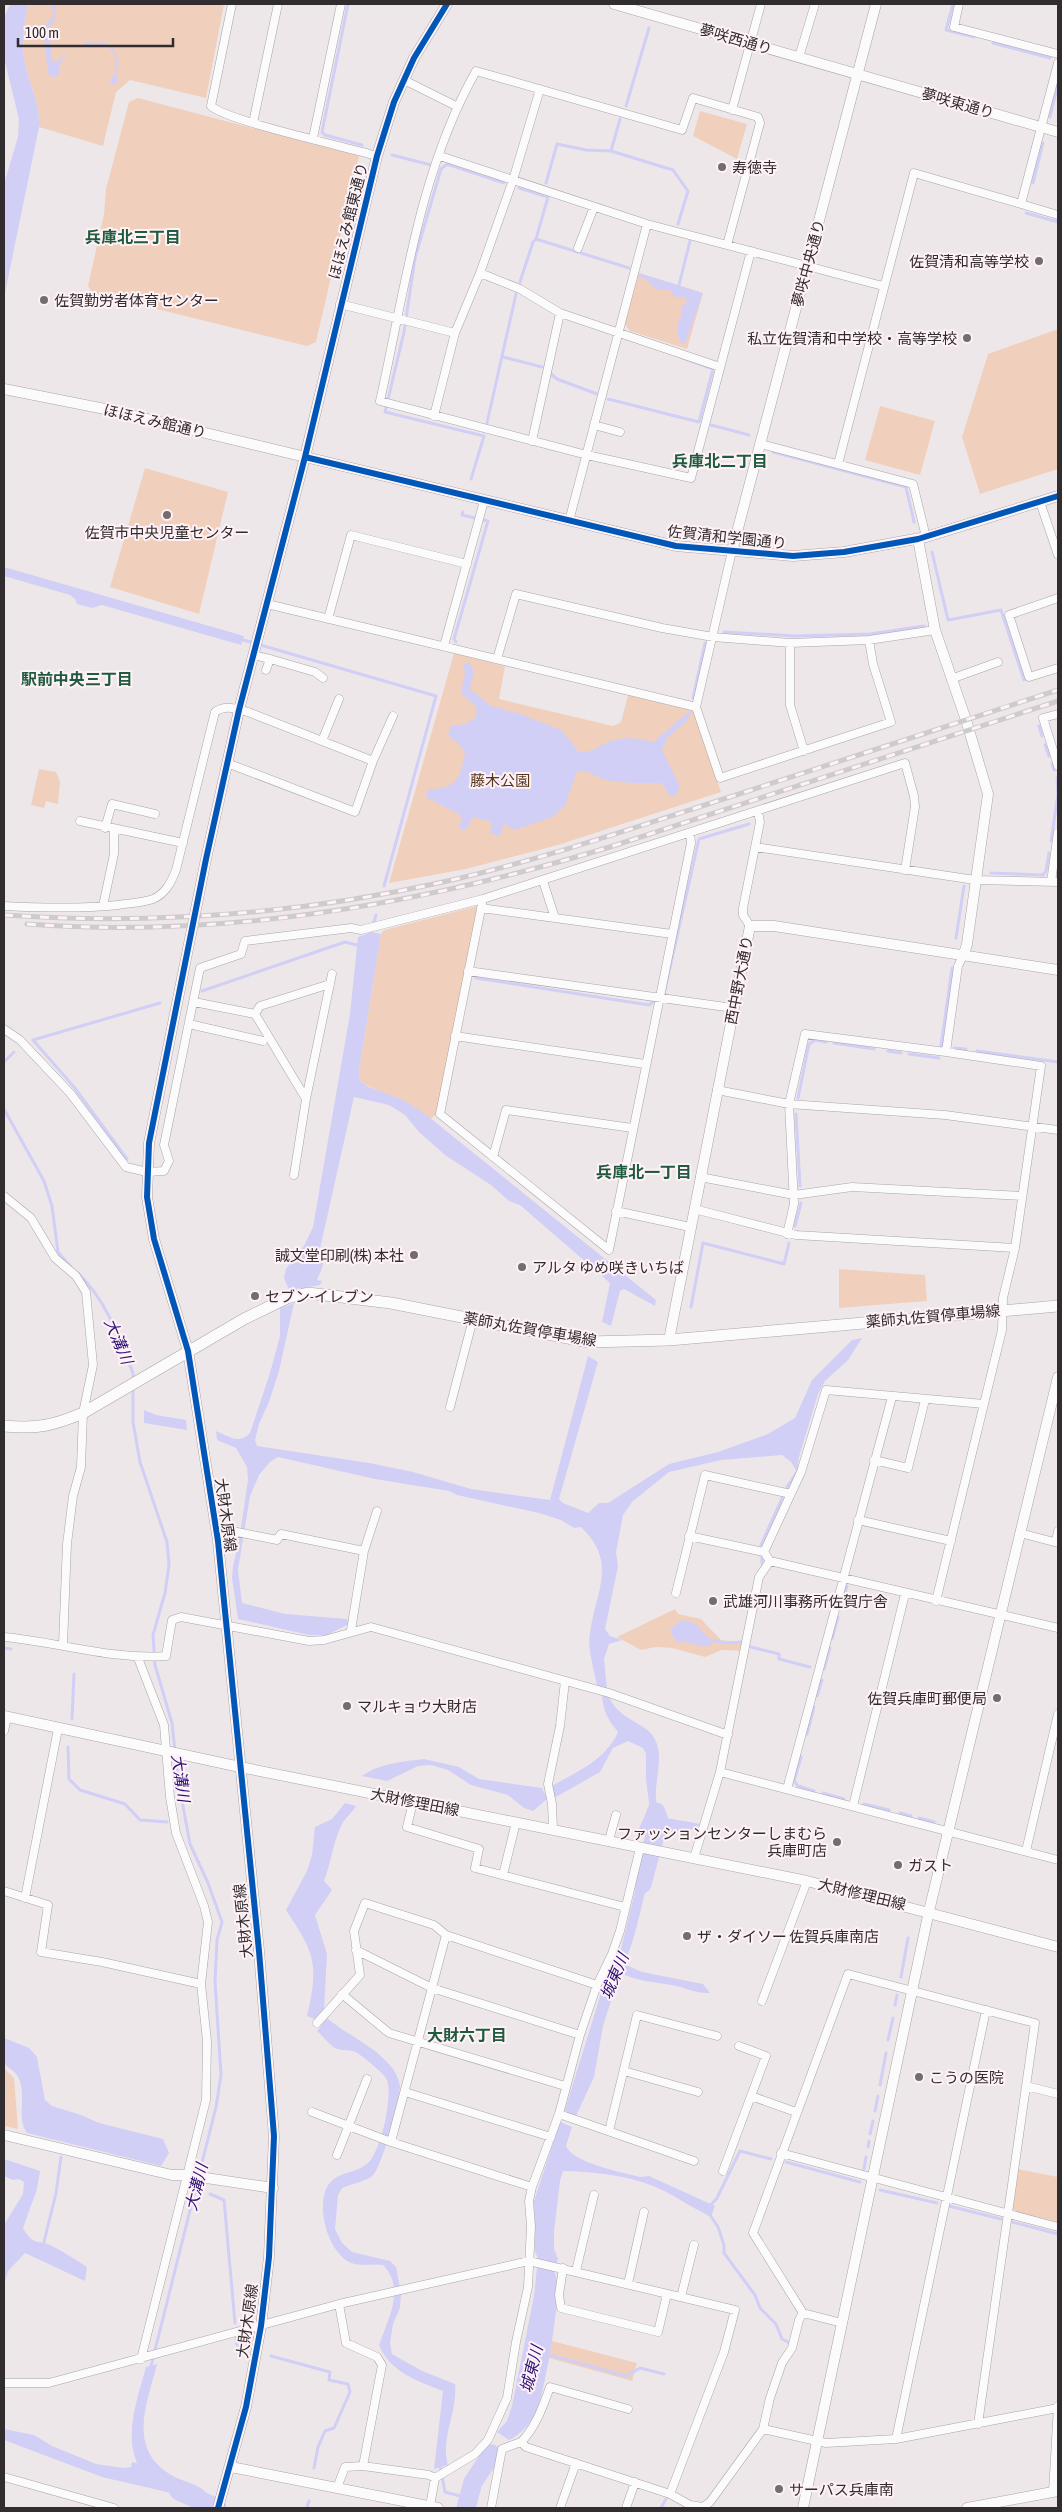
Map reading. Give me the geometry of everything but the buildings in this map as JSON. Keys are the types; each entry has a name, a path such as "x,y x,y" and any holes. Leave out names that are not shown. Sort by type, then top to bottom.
{"main road":[{"name":"薬師丸佐賀停車場線","path":"83,1413 188,1351 273,1304 308,1293 391,1303 588,1342 669,1340 1058,1306"},
{"path":"4,1426 33,1429 58,1423 83,1413"}],"street":[{"path":"232,4 211,106 217,111 253,123 377,156"},
{"path":"253,123 278,4"},
{"path":"313,138 341,4"},
{"name":"ほほえみ館東通り","path":"197,906 239,710 305,457 340,304 377,156 394,102 414,58 447,4"},
{"name":"夢咲西通り","path":"614,4 857,74"},
{"path":"732,110 761,4"},
{"path":"799,57 815,4"},
{"name":"夢咲中央通り","path":"732,551 876,4"},
{"path":"959,4 954,27 1058,54"},
{"path":"1021,204 1058,63"},
{"path":"726,244 760,123 758,117 693,98 682,130 476,71 456,106 419,215 403,321 380,401 387,405 587,455 691,478 751,251"},
{"name":"夢咲東通り","path":"857,74 1058,132"},
{"path":"404,80 456,106"},
{"path":"434,416 455,333 480,273 513,180 540,89"},
{"path":"440,156 647,224 883,286"},
{"path":"838,464 914,173 1058,215"},
{"path":"578,248 594,206"},
{"path":"569,521 647,224"},
{"path":"480,273 520,289 560,313 720,367"},
{"path":"340,304 455,333"},
{"path":"532,441 560,313"},
{"name":"ほほえみ館通り","path":"4,389 110,410 305,457"},
{"path":"594,425 620,432"},
{"path":"761,444 913,484 935,630 988,794 964,954 958,966 946,1052"},
{"name":"佐賀清和学園通り","path":"305,457 676,546 793,556 844,552 922,538 1058,496"},
{"path":"444,646 484,501"},
{"path":"1040,502 1058,555"},
{"path":"328,619 351,535 467,564"},
{"path":"732,551 696,706 720,778 891,722 873,664 869,640"},
{"path":"497,659 516,594 662,628 713,637 790,642 869,640 935,630"},
{"path":"1058,598 1009,615 1029,677 1058,668"},
{"path":"266,604 696,706"},
{"path":"790,642 790,705 804,751"},
{"path":"254,653 316,672 323,678"},
{"path":"266,670 270,659"},
{"path":"952,678 998,662"},
{"path":"322,741 339,699"},
{"path":"4,906 82,909 152,899 164,892 174,877 216,712 221,708 231,707 373,760"},
{"path":"1058,714 1044,718 1058,766"},
{"path":"227,763 355,812 373,760 392,716"},
{"path":"4,1029 20,1040 70,1093 118,1160 126,1167 147,1172 164,1170 169,1161 164,1144 200,968 241,954 245,941 351,928 360,930 483,898 543,881 905,763 915,807 905,870"},
{"path":"105,828 112,804 155,814"},
{"path":"750,926 743,914 743,908 760,822 758,811"},
{"path":"80,821 114,830 183,843"},
{"path":"103,906 114,854 114,830"},
{"path":"755,847 975,880 1055,882 1058,832"},
{"path":"483,898 440,1114 608,1250 691,843 690,833"},
{"path":"543,881 555,918"},
{"name":"大財木原線","path":"197,906 149,1143 147,1197 154,1239 188,1351 218,1541 259,1951 274,2136 269,2258 260,2326 246,2407 231,2467 218,2508"},
{"path":"481,908 672,934"},
{"name":"西中野大通り","path":"669,1340 750,926 774,926 1058,970"},
{"path":"468,971 734,1008"},
{"path":"294,1175 306,1099 332,974"},
{"path":"254,1014 260,1006 330,984"},
{"path":"194,1002 254,1014 306,1099"},
{"path":"189,1024 263,1041"},
{"path":"787,1234 794,1195 789,1104 805,1034 1041,1066 1015,1248 1003,1298 1002,1330 936,1601"},
{"path":"455,1036 645,1064"},
{"path":"717,1090 789,1104 945,1115 1058,1130"},
{"path":"493,1157 506,1110 632,1128"},
{"path":"700,1177 794,1195 852,1187 1022,1196"},
{"path":"4,1196 31,1218 54,1258 76,1276 86,1292 93,1365 83,1413 81,1467 73,1496 67,1544 63,1644"},
{"path":"694,1209 787,1234 1015,1248"},
{"path":"616,1211 690,1227"},
{"path":"450,1407 473,1319"},
{"path":"804,2508 929,1911 1058,1377"},
{"path":"764,1552 802,1472 826,1390 892,1398 984,1404"},
{"path":"788,1789 892,1398"},
{"path":"874,1460 908,1468 925,1400"},
{"path":"676,1593 705,1475 791,1494"},
{"path":"351,1630 364,1551 377,1511"},
{"path":"858,1520 951,1541"},
{"path":"1020,1533 1057,1542 1058,1531"},
{"path":"218,1541 231,1539 236,1532 277,1540 281,1534 364,1551"},
{"path":"689,1536 764,1552 770,1561 1000,1616 1057,1628 1058,1619"},
{"path":"694,1858 720,1772 759,1576 770,1561"},
{"path":"853,1806 905,1594"},
{"path":"4,1637 63,1644 138,1658 166,1656 172,1620 181,1617 310,1641 324,1640 351,1630 371,1627 609,1693 728,1735"},
{"path":"138,1658 164,1724 170,1797 176,1833 204,1906 208,1922 202,1984 207,2041 206,2100 141,2359"},
{"path":"553,1829 552,1804 548,1784 560,1726 565,1681"},
{"path":"1026,1851 1058,1714"},
{"path":"4,1731 5,1716 167,1752"},
{"path":"25,1898 58,1729"},
{"name":"大財修理田線","path":"167,1752 807,1881 929,1911 1058,1947"},
{"path":"720,1772 1058,1860"},
{"path":"413,1802 407,1826 479,1849 475,1868 625,1907"},
{"path":"609,1840 616,1815"},
{"path":"503,1875 516,1822"},
{"path":"337,2488 345,2467 362,2466 439,2476 475,2454 488,2440 508,2398 531,2261 529,2201 532,2187 559,2114 580,2035 597,1985 612,1954 640,1848"},
{"path":"762,2001 807,1881"},
{"path":"4,1891 48,1905 41,1952 102,1962 202,1984"},
{"path":"317,2023 360,1975 354,1931 365,1903 434,1925 446,1935 597,1985"},
{"path":"391,2142 446,1935"},
{"path":"356,1950 432,1988 580,2035"},
{"path":"842,2323 803,2314 753,2233 848,1974 1035,2023 978,2424"},
{"path":"342,1994 389,2032 565,2086"},
{"path":"896,2439 986,2010"},
{"path":"609,2131 637,2015 717,2036"},
{"path":"722,2171 766,2056 739,2046"},
{"path":"624,2071 698,2092"},
{"path":"337,2155 367,2079"},
{"path":"1026,2086 1058,2094"},
{"path":"405,2092 551,2137"},
{"path":"751,2096 796,2112"},
{"path":"312,2112 376,2138 532,2187"},
{"path":"559,2114 694,2161"},
{"path":"4,2135 172,2176 186,2175 273,2188"},
{"path":"781,2153 872,2179 1058,2227"},
{"path":"576,2271 594,2195"},
{"path":"628,2284 644,2212"},
{"path":"681,2297 694,2245"},
{"path":"4,2383 50,2383 402,2288 531,2261 735,2310 724,2352 670,2494"},
{"path":"561,2267 559,2295 561,2308 658,2332 667,2294"},
{"path":"339,2304 346,2343 377,2357 382,2365 362,2466"},
{"path":"521,2442 526,2447 670,2494 690,2505 703,2508 710,2502 763,2429 770,2398 782,2364 792,2348 799,2320 803,2314"},
{"path":"502,2449 521,2442 527,2436 542,2409 550,2387 628,2409"},
{"path":"763,2429 826,2443 896,2439 1058,2407 1056,2492 967,2508"},
{"path":"488,2440 502,2449"},
{"path":"491,2508 502,2449"},
{"path":"560,2508 576,2463"},
{"path":"231,2467 434,2507 439,2476"},
{"path":"4,2477 114,2508"},
{"path":"626,2508 635,2482"}],"green space":[{"path":"28,4 224,4 206,98 130,80 116,92 103,146 39,127 38,108 24,58 23,44"},
{"path":"138,98 359,156 316,342 307,346 92,293 88,286 104,214 106,189 129,102"},
{"path":"700,111 747,124 737,159 693,136"},
{"path":"639,273 703,293 687,349 630,331 625,324"},
{"path":"1058,329 1058,469 980,494 962,437 988,354"},
{"path":"880,406 935,421 920,475 865,460"},
{"path":"145,468 228,492 199,614 110,587"},
{"name":"藤木公園","path":"454,653 505,666 499,699 613,726 621,722 628,695 693,711 721,792 558,845 466,869 389,883"},
{"path":"39,769 56,772 60,782 58,804 46,801 44,808 31,805"},
{"path":"477,906 437,1114 429,1120 414,1107 360,1081 359,1070 381,934 384,930"},
{"path":"839,1269 925,1275 927,1301 839,1308"},
{"path":"675,1609 678,1614 701,1619 721,1640 745,1643 744,1651 722,1650 705,1657 672,1648 656,1647 641,1650 617,1637"},
{"path":"4,2068 14,2078 18,2129 4,2126"},
{"path":"1017,2169 1058,2177 1058,2222 1012,2210"},
{"path":"552,2341 637,2363 632,2381 549,2358"}],"water":[{"path":"10,4 28,4 23,44 24,58 38,108 39,127 4,298 4,184 18,137 19,119 4,58 4,18"},
{"path":"50,4 56,4 55,18 47,30 47,38 51,42 53,63 72,51 60,64 58,76 53,77 48,74 43,28 54,15"},
{"path":"87,42 108,43 117,56 118,82 111,84 110,80 113,77 116,65 114,55 109,48 101,45 92,45 73,51"},
{"path":"639,273 703,293 685,344 680,341 677,330 682,310 681,306 687,304 684,296 677,298 668,289 657,290 644,278 638,278"},
{"path":"4,567 244,636 241,645 102,605 92,608 77,604 70,595 4,576"},
{"path":"470,663 474,672 470,689 491,706 520,714 561,730 579,752 591,750 614,740 625,738 653,742 687,713 688,720 668,737 662,750 680,786 676,795 669,795 662,783 613,781 577,771 565,806 552,817 515,830 504,824 500,836 490,833 492,822 473,817 466,830 459,829 462,816 426,797 428,789 445,787 456,781 461,770 465,753 460,745 448,735 451,726 466,724 475,718 477,708 461,693 465,672 463,664"},
{"path":"372,932 381,934 359,1070 360,1081 369,1087 403,1100 424,1113 656,1300 655,1306 624,1289 620,1291 611,1326 602,1322 610,1283 520,1205 509,1201 491,1185 445,1155 419,1132 405,1115 389,1105 354,1097 319,1253 323,1263 317,1280 322,1281 320,1285 289,1290 284,1278 286,1269 304,1246 313,1227 350,1014 358,937"},
{"path":"294,1303 279,1371 269,1402 259,1424 255,1440 257,1446 369,1463 413,1472 471,1489 550,1500 588,1356 598,1362 559,1499 563,1503 588,1513 599,1503 608,1503 669,1464 718,1452 768,1434 795,1418 812,1380 852,1340 862,1338 848,1360 825,1381 818,1394 799,1457 797,1472 791,1462 782,1455 721,1460 669,1472 632,1502 623,1515 616,1552 618,1566 605,1629 610,1636 622,1640 609,1644 604,1659 607,1689 597,1686 589,1645 593,1617 600,1590 602,1565 599,1552 581,1527 574,1528 561,1520 539,1513 457,1495 449,1491 375,1479 278,1457 270,1462 259,1475 250,1496 238,1570 242,1603 285,1614 347,1619 349,1624 327,1635 309,1635 238,1619 232,1578 248,1480 247,1467 236,1448 217,1440 216,1431 238,1439 246,1437 250,1433 280,1336 280,1308"},
{"path":"144,1410 156,1415 186,1420 187,1430 144,1423"},
{"path":"686,1620 698,1625 701,1631 710,1639 712,1645 703,1646 681,1641 676,1642 670,1630 678,1622"},
{"path":"602,1695 609,1697 620,1712 648,1730 657,1744 659,1761 656,1795 659,1813 667,1818 700,1824 695,1829 671,1832 662,1839 637,1833 646,1813 650,1810 646,1780 646,1754 643,1748 628,1741 613,1748 600,1772 554,1798 550,1787 580,1771 598,1758 606,1751 618,1732 607,1715"},
{"path":"424,1759 459,1767 479,1779 542,1788 547,1799 533,1811 524,1808 508,1795 471,1785 448,1770 431,1765 418,1766 387,1781 362,1776 376,1768 399,1762"},
{"path":"345,1803 356,1806 344,1822 334,1845 324,1881 332,1890 315,1915 327,1954 324,2011 314,2019 307,2016 313,1983 312,1960 309,1949 286,1910 307,1871 312,1855 315,1827 332,1819"},
{"path":"645,1860 655,1863 624,1964 642,1972 703,1984 710,1993 625,1975 618,1978 611,1989 612,1998 603,2026 594,2077 576,2116 564,2113 602,1990 621,1949 636,1887"},
{"path":"327,2018 379,2054 397,2075 400,2087 393,2120 380,2162 371,2177 342,2188 338,2195 335,2229 342,2243 352,2252 390,2261 396,2267 401,2293 400,2308 393,2324 390,2343 392,2354 422,2371 455,2384 454,2405 446,2445 448,2465 434,2469 443,2391 397,2369 384,2354 379,2345 393,2304 393,2284 390,2274 383,2265 349,2262 335,2249 326,2228 323,2206 327,2187 341,2175 363,2167 373,2157 385,2123 388,2098 387,2080 377,2068 356,2052 334,2048 317,2031"},
{"path":"4,2038 29,2048 37,2057 45,2100 52,2106 99,2123 163,2139 169,2153 161,2166 27,2133 22,2119 22,2088 20,2081 15,2073 4,2064"},
{"path":"560,2122 572,2127 566,2146 570,2152 587,2162 640,2177 649,2176 715,2206 711,2217 670,2194 645,2183 618,2176 563,2171 560,2181 554,2232 554,2249 558,2259 554,2272 557,2280 556,2315 545,2380 538,2407 533,2417 523,2431 509,2440 497,2432 507,2421 512,2406 534,2296 538,2258 535,2252 534,2201"},
{"path":"4,2159 40,2171 37,2189 23,2228 30,2238 36,2242 52,2246 87,2267 85,2281 25,2253 8,2271 4,2285 4,2225 23,2194 24,2182 4,2176"},
{"path":"157,2364 144,2422 144,2436 148,2450 155,2462 168,2473 206,2492 201,2508 167,2492 102,2477 4,2440 4,2429 34,2435 52,2446 96,2464 123,2468 131,2467 132,2462 137,2463 132,2440 136,2403 146,2367"}],"waterway":[{"path":"348,4 322,132 325,135 362,145"},
{"path":"953,4 946,30 974,37"},
{"path":"626,106 649,28"},
{"path":"993,43 1050,58"},
{"path":"1050,117 1058,84"},
{"path":"546,183 557,144 586,150 611,151 620,119"},
{"path":"1033,183 1043,143"},
{"path":"611,151 673,170 688,191 678,224"},
{"path":"392,155 431,165"},
{"path":"471,479 484,436 385,412 404,332 415,258 441,169 447,164 504,183"},
{"path":"519,188 548,197 536,239 533,242 520,282"},
{"path":"1026,213 1058,222"},
{"path":"536,239 629,268"},
{"path":"679,285 690,241"},
{"path":"487,423 516,294"},
{"path":"503,357 542,367"},
{"path":"608,399 699,422 713,369 680,357"},
{"path":"551,374 557,379 597,394"},
{"path":"711,425 749,435"},
{"path":"773,452 906,487 914,522"},
{"path":"456,642 454,639 488,521 462,515 463,512"},
{"path":"932,552 948,620 1001,610 1024,680"},
{"path":"724,632 796,636 870,634 924,626"},
{"path":"240,639 436,696 384,886"},
{"path":"693,698 705,643"},
{"path":"1039,726 1042,736"},
{"path":"1045,745 1049,756"},
{"path":"1052,764 1054,770"},
{"path":"1051,841 1058,794 1057,778"},
{"path":"662,996 699,839 749,824"},
{"path":"991,873 1043,875 1046,871 1049,853"},
{"path":"956,938 964,886"},
{"path":"370,936 376,915"},
{"path":"202,991 345,942 357,945"},
{"path":"941,1046 952,968"},
{"path":"476,978 649,1005 657,999"},
{"path":"127,1159 74,1087 33,1040 160,1003"},
{"path":"798,1098 809,1044 815,1040 826,1042"},
{"path":"834,1043 874,1049"},
{"path":"954,1048 966,1049"},
{"path":"888,1051 901,1053"},
{"path":"977,1051 1058,1062"},
{"path":"4,1062 14,1052"},
{"path":"909,1054 939,1058"},
{"name":"大溝川","path":"4,1109 44,1181 52,1206 58,1252 71,1267"},
{"path":"796,1114 800,1186"},
{"path":"795,1226 801,1203"},
{"path":"691,1307 703,1243 784,1264 789,1243"},
{"name":"大溝川","path":"78,1273 96,1295 111,1320 133,1373 133,1382"},
{"name":"大溝川","path":"133,1388 133,1422 140,1462 167,1542 169,1565 165,1593 153,1635 155,1665 172,1723 178,1779 190,1844 208,1883 222,1922 217,1940 215,1981 221,2075 216,2107 150,2370"},
{"path":"787,1487 797,1472"},
{"path":"761,1545 783,1496"},
{"path":"762,1556 762,1563"},
{"path":"841,1608 847,1586"},
{"path":"832,1639 838,1617"},
{"path":"711,1640 726,1643 742,1642"},
{"path":"751,1647 779,1654 779,1659 810,1667"},
{"path":"4,1648 11,1649"},
{"path":"824,1669 830,1648"},
{"path":"72,1719 74,1674"},
{"path":"817,1696 822,1680"},
{"path":"807,1734 814,1707"},
{"path":"68,1747 69,1779 80,1790 125,1804 140,1820 167,1822"},
{"path":"801,1757 794,1781 798,1786 814,1791"},
{"path":"823,1793 844,1799"},
{"path":"864,1804 889,1810"},
{"name":"城東川","path":"642,1884 659,1821 656,1812"},
{"path":"900,1813 911,1816"},
{"path":"919,1818 934,1822"},
{"path":"901,1977 908,1938"},
{"path":"895,2005 897,1995"},
{"path":"888,2040 893,2018"},
{"path":"880,2085 886,2053"},
{"path":"875,2111 878,2096"},
{"path":"870,2134 873,2121"},
{"path":"868,2147 869,2141"},
{"path":"709,2207 717,2198 740,2151 771,2159"},
{"path":"43,2246 56,2193 61,2157"},
{"path":"864,2169 866,2157"},
{"path":"786,2162 860,2182"},
{"path":"880,2190 937,2203"},
{"path":"210,2194 224,2200 235,2323"},
{"path":"949,2206 1001,2219"},
{"path":"710,2215 718,2227 724,2245 724,2253 755,2295 760,2308 776,2324 782,2339 790,2343"},
{"path":"1012,2222 1058,2234"},
{"path":"236,2338 237,2345 241,2346"},
{"path":"546,2354 626,2376 640,2368 664,2374"},
{"path":"271,2356 330,2372 329,2380 348,2384 350,2392 334,2428 325,2431 318,2447 314,2468"},
{"path":"466,2508 473,2482 492,2454"},
{"path":"440,2466 445,2492 468,2498"},
{"path":"179,2491 217,2508"},
{"path":"661,2508 667,2497"},
{"path":"307,2508 309,2501"}],"railway":[{"path":"4,915 114,919 225,914 335,902 443,882 542,856 608,836 1058,690"},
{"path":"27,924 102,927 176,926 250,921 324,912 470,885 542,867 613,846 1058,701"}],"cycle path":[{"path":"218,2508 246,2407 261,2326 269,2257 274,2136 259,1951 218,1541 188,1351 154,1239 147,1197 149,1143 206,859 239,710 305,457 377,156 394,102 414,58 447,4"},
{"path":"305,457 676,546 793,556 844,552 918,539 1058,496"}],"place":[{"name":"寿徳寺","path":"722,167"},
{"name":"佐賀清和高等学校","path":"1039,261"},
{"name":"佐賀勤労者体育センター","path":"44,300"},
{"name":"私立佐賀清和中学校・高等学校","path":"967,338"},
{"name":"佐賀市中央児童センター","path":"167,515"},
{"name":"誠文堂印刷(株) 本社","path":"414,1255"},
{"name":"アルタ ゆめ咲きいちば","path":"522,1267"},
{"name":"セブン-イレブン","path":"255,1296"},
{"name":"武雄河川事務所佐賀庁舎","path":"713,1601"},
{"name":"佐賀兵庫町郵便局","path":"997,1698"},
{"name":"マルキョウ大財店","path":"347,1706"},
{"name":"ファッションセンターしまむら 兵庫町店","path":"837,1842"},
{"name":"ガスト","path":"898,1865"},
{"name":"ザ・ダイソー 佐賀兵庫南店","path":"687,1936"},
{"name":"こうの医院","path":"919,2077"},
{"name":"サーパス兵庫南","path":"779,2489"}],"district":[{"name":"兵庫北三丁目","path":"133,237"},
{"name":"兵庫北二丁目","path":"720,461"},
{"name":"駅前中央三丁目","path":"77,679"},
{"name":"兵庫北一丁目","path":"644,1172"},
{"name":"大財六丁目","path":"467,2035"}]}
